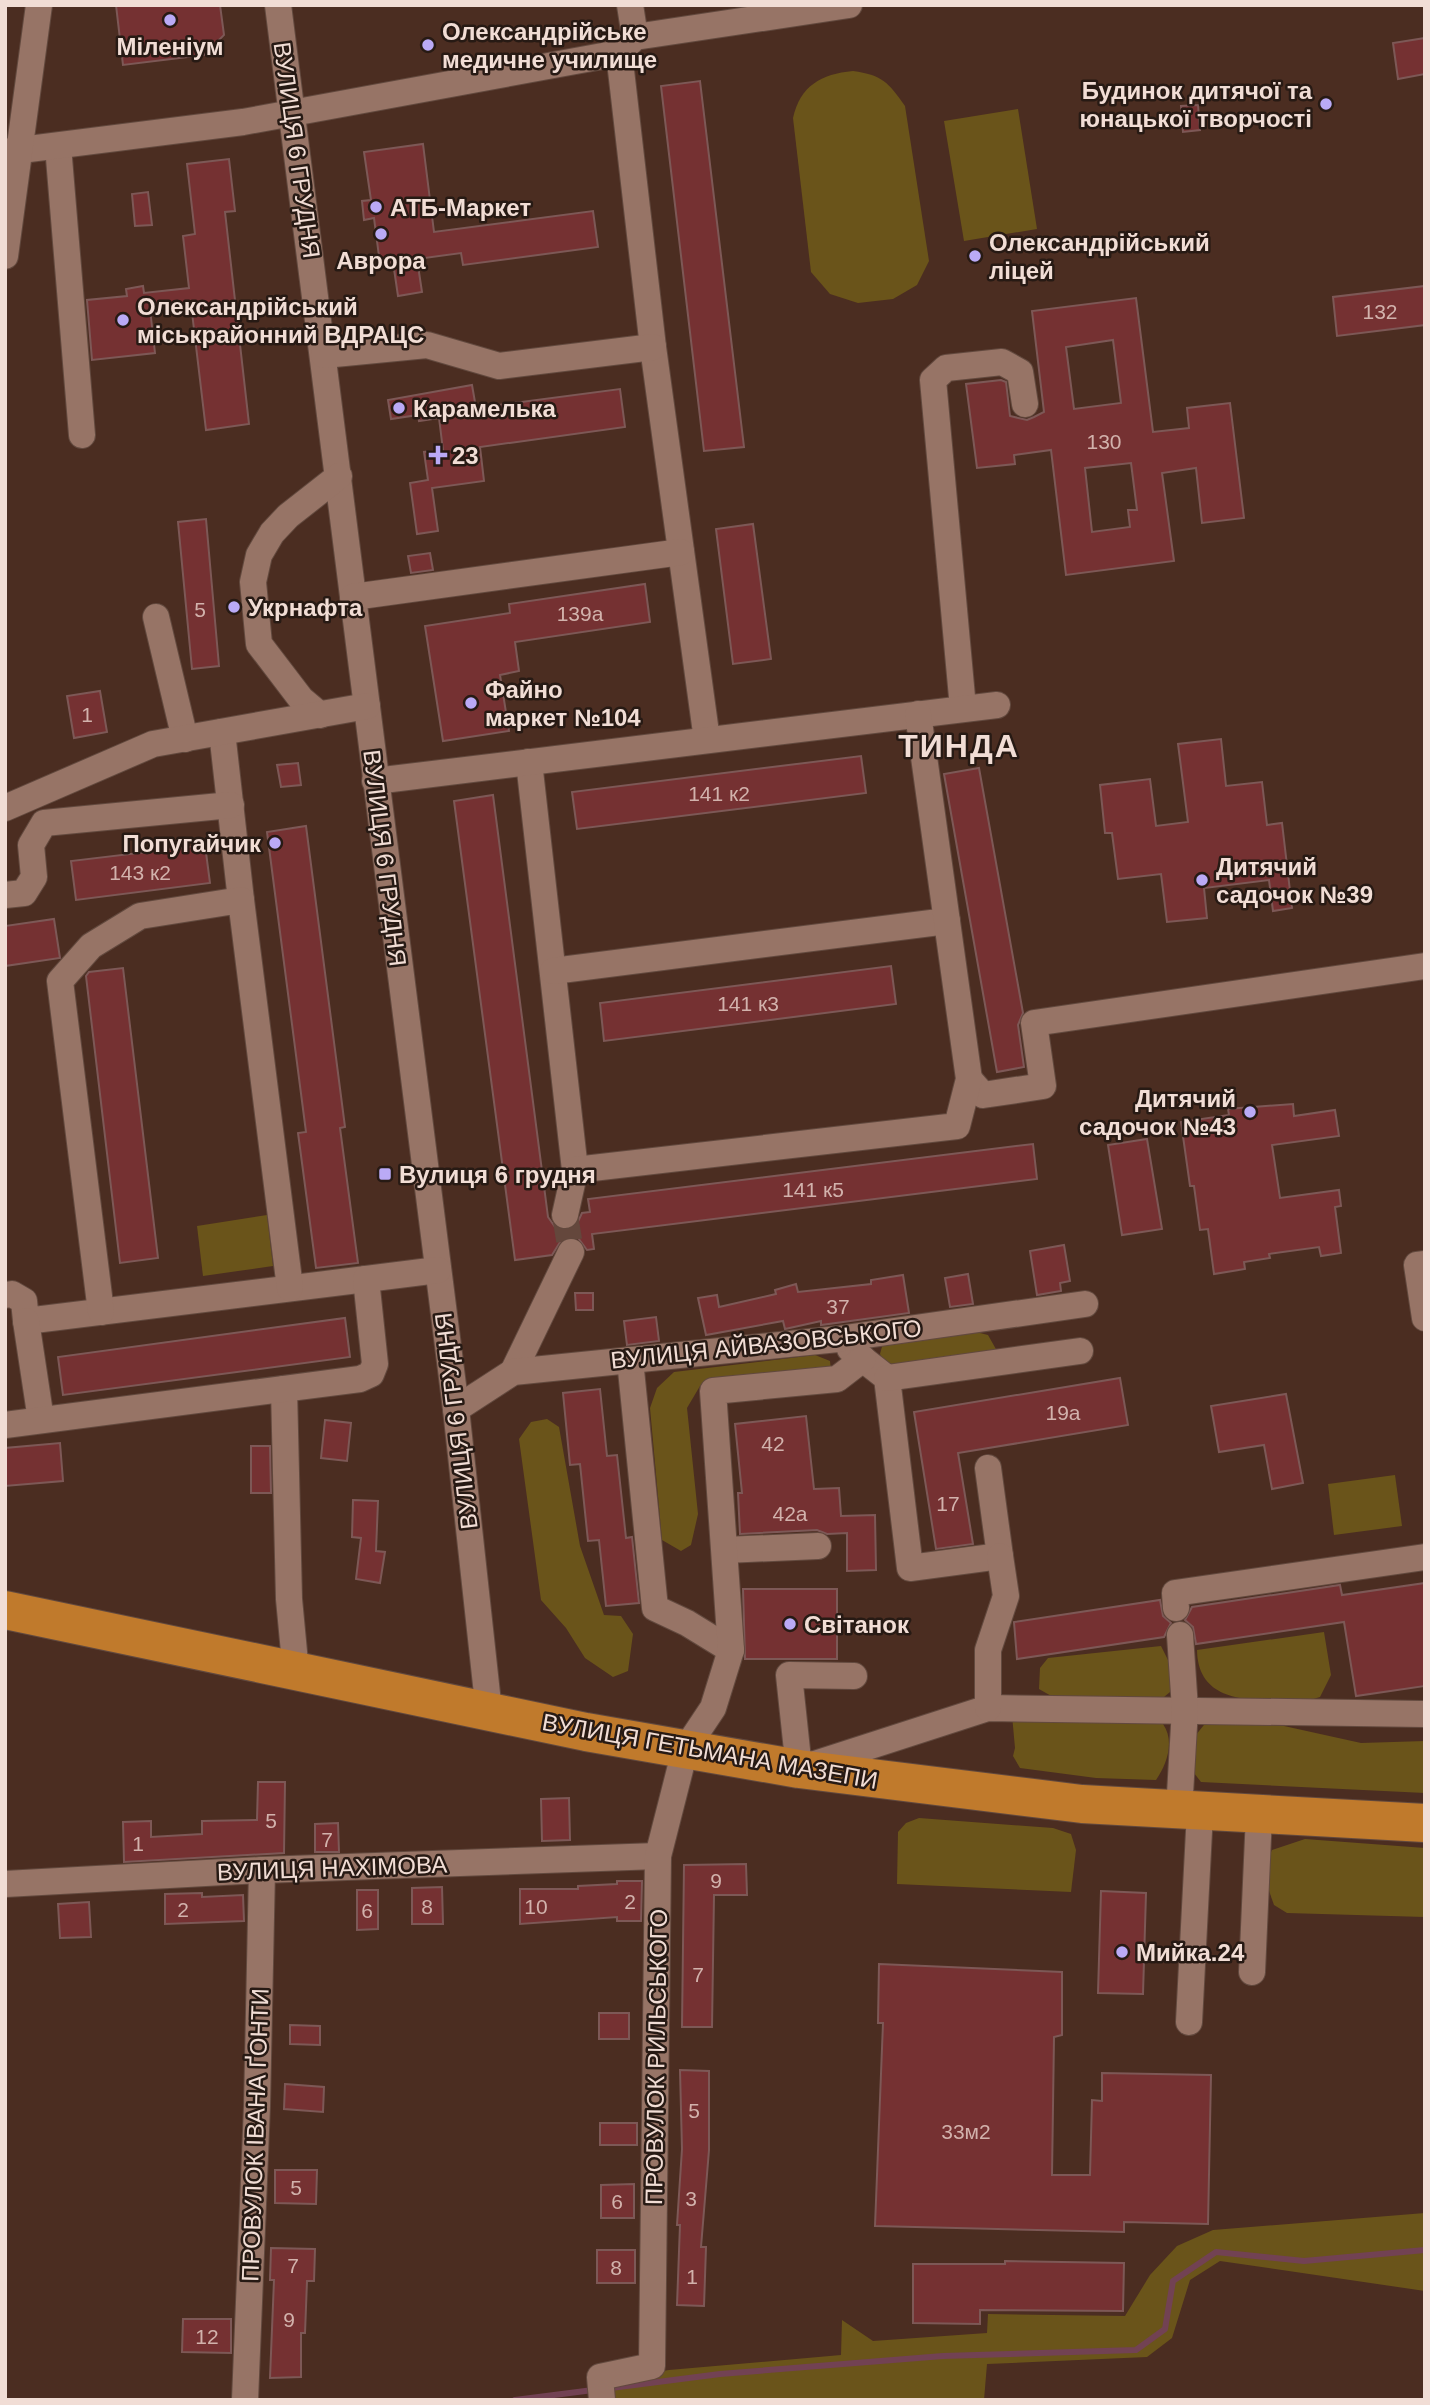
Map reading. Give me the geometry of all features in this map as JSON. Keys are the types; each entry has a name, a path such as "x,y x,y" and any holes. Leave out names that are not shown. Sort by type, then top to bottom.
{"highway":[{"name":"ВУЛИЦЯ ГЕТЬМАНА МАЗЕПИ","path":"5,1610 489,1712 685,1751 799,1769 1008,1796 1189,1811 1425,1823"}],"street":[{"path":"5,256 13,152 39,5"},
{"name":"ВУЛИЦЯ 6 ГРУДНЯ","path":"278,5 456,1409 489,1712"},
{"path":"630,5 627,45 653,346 707,740"},
{"path":"13,152 291,114 627,45 849,5"},
{"path":"58,146 82,435"},
{"path":"324,355 427,345 499,366 653,346"},
{"path":"963,708 933,380 946,368 1002,362 1020,372 1025,404"},
{"path":"320,715 301,699 259,644 253,582 259,555 272,533 288,516 339,476"},
{"path":"353,597 681,552"},
{"path":"156,617 185,739"},
{"path":"375,781 997,705"},
{"path":"5,808 153,744 367,706"},
{"path":"575,1170 957,1126 969,1079 918,714"},
{"path":"222,732 290,1289"},
{"path":"529,762 575,1170 565,1215"},
{"path":"5,895 24,893 34,877 31,845 44,823 230,805"},
{"path":"101,1312 60,981 91,946 140,916 241,900"},
{"path":"553,971 947,921"},
{"path":"969,1079 983,1095 1043,1086 1034,1023 1425,966"},
{"path":"513,1372 571,1252"},
{"path":"1425,1264 1417,1265 1425,1318"},
{"path":"26,1321 438,1270"},
{"path":"5,1425 360,1379 371,1374 375,1364 366,1279"},
{"path":"5,1295 12,1294 24,1301 41,1420"},
{"name":"ВУЛИЦЯ АЙВАЗОВСЬКОГО","path":"456,1409 513,1372 838,1339 1085,1304"},
{"path":"838,1339 887,1378 910,1568 1000,1556"},
{"path":"887,1378 1080,1351"},
{"path":"731,1650 713,1391 837,1379 863,1359"},
{"path":"630,1360 655,1608 687,1623 731,1650"},
{"path":"284,1389 289,1599 296,1673"},
{"path":"988,1468 1006,1597 988,1650 988,1708"},
{"path":"725,1550 818,1546"},
{"path":"1176,1608 1175,1593 1425,1557"},
{"path":"1180,1635 1189,1811 1189,2022"},
{"name":"ПРОВУЛОК РИЛЬСЬКОГО","path":"601,2389 652,2366 658,1856 685,1751 713,1708 731,1650"},
{"path":"854,1676 789,1675 799,1769 988,1708 1425,1714"},
{"path":"1252,1972 1259,1815"},
{"name":"ВУЛИЦЯ НАХІМОВА","path":"5,1884 262,1870 658,1856"},
{"name":"ПРОВУЛОК ІВАНА ҐОНТИ","path":"245,2399 257,2106 262,1870"}],"shaded area":[{"path":"853,71 884,81 905,106 929,261 917,285 893,299 858,303 830,294 811,272 793,118 801,98 814,84 831,75"},
{"path":"1018,109 1037,229 964,241 944,121"},
{"path":"267,1215 273,1266 203,1276 197,1226"},
{"path":"968,1330 988,1335 997,1351 908,1367 885,1364 880,1354 883,1343"},
{"path":"815,1355 830,1361 831,1370 719,1381 700,1386 687,1408 698,1514 691,1545 681,1551 662,1540 650,1408 657,1388 674,1372"},
{"path":"547,1419 559,1427 580,1546 604,1615 621,1616 633,1634 628,1671 613,1677 585,1658 566,1628 541,1600 519,1439 531,1422"},
{"path":"1395,1475 1402,1526 1334,1535 1328,1484"},
{"path":"1324,1632 1331,1675 1320,1697 1310,1700 1238,1698 1209,1683 1200,1670 1197,1650"},
{"path":"1161,1646 1170,1664 1170,1692 1158,1702 1053,1697 1039,1689 1040,1668 1048,1658"},
{"path":"1012,1715 1163,1724 1169,1738 1166,1760 1156,1780 1096,1778 1020,1768 1013,1756 1015,1748"},
{"path":"1208,1720 1284,1726 1361,1743 1425,1741 1425,1793 1201,1782 1187,1764 1191,1741"},
{"path":"919,1818 1053,1828 1071,1834 1076,1850 1071,1892 897,1884 898,1832 906,1823"},
{"path":"1305,1839 1425,1848 1425,1917 1287,1913 1274,1905 1262,1871 1272,1850"},
{"path":"1425,2213 1425,2291 1220,2261 1190,2280 1172,2338 1147,2357 987,2364 984,2400 606,2400 610,2380 669,2370 841,2355 842,2320 873,2341 987,2333 988,2314 1125,2316 1150,2275 1177,2246 1213,2230"}],"building":[{"name":"Міленіум","path":"116,5 220,5 224,35 204,55 123,65"},
{"path":"1425,38 1425,74 1398,79 1393,43"},
{"path":"700,81 744,447 704,451 661,86"},
{"path":"1198,105 1200,130 1183,132 1181,106"},
{"path":"423,144 434,232 593,211 598,247 463,265 461,253 417,259 422,292 398,296 393,262 380,264 374,218 364,220 362,201 371,200 364,152"},
{"path":"229,159 235,211 225,212 249,424 206,430 191,304 150,309 155,353 92,360 87,300 127,296 126,289 143,286 144,293 189,288 183,236 195,234 187,164"},
{"path":"148,192 152,225 135,226 132,194"},
{"path":"1425,286 1425,325 1337,336 1333,297"},
{"path":"1136,298 1153,432 1189,428 1187,408 1230,403 1244,518 1202,523 1196,468 1162,473 1174,561 1066,575 1051,450 1014,455 1015,464 977,468 966,384 1001,380 1006,382 1010,416 1027,420 1044,412 1032,311","holes":["1113,340 1121,403 1074,409 1066,347","1131,463 1137,510 1128,510 1130,527 1092,532 1085,468"]},
{"path":"472,385 476,408 620,389 625,427 480,447 484,481 432,488 438,531 417,534 410,483 428,480 424,452 443,450 439,418 419,421 418,415 391,419 388,400"},
{"path":"206,519 219,666 192,669 178,522"},
{"path":"753,524 771,659 733,664 716,529"},
{"path":"430,553 433,570 411,573 408,556"},
{"name":"Файно маркет №104","path":"645,584 650,622 515,642 519,671 500,675 509,731 443,741 425,626 510,613 509,604"},
{"path":"100,691 107,732 74,738 67,696"},
{"path":"1221,739 1226,786 1262,782 1267,825 1282,823 1292,908 1273,911 1269,880 1204,888 1207,918 1167,922 1161,874 1118,879 1112,833 1105,833 1100,785 1150,779 1156,826 1188,822 1178,744"},
{"path":"861,756 866,793 577,829 572,792"},
{"path":"298,763 301,785 281,787 277,765"},
{"path":"979,768 1023,1013 1018,1025 1024,1067 997,1072 944,774"},
{"path":"493,795 548,1217 555,1227 562,1230 576,1226 582,1213 590,1212 588,1199 1033,1144 1037,1179 592,1234 594,1249 587,1250 578,1238 569,1236 562,1239 552,1255 515,1260 454,801"},
{"path":"306,826 345,1127 340,1128 358,1263 316,1268 298,1133 306,1132 267,832"},
{"path":"205,845 210,883 76,900 71,861"},
{"path":"54,919 60,958 5,966 5,926"},
{"path":"891,966 896,1004 604,1041 600,1003"},
{"path":"123,968 158,1258 120,1263 86,976 89,972"},
{"path":"1293,1104 1294,1116 1335,1110 1339,1136 1272,1145 1280,1198 1339,1190 1341,1206 1335,1207 1341,1253 1321,1256 1319,1247 1269,1254 1270,1258 1244,1262 1245,1269 1214,1274 1208,1229 1200,1230 1194,1186 1190,1186 1181,1122 1229,1115 1228,1109"},
{"path":"1147,1139 1162,1229 1122,1235 1108,1145"},
{"path":"1064,1245 1070,1281 1060,1283 1061,1291 1037,1295 1030,1251"},
{"path":"968,1274 973,1304 950,1307 945,1278"},
{"path":"903,1275 909,1313 821,1325 821,1321 785,1329 783,1321 706,1335 698,1298 717,1295 719,1307 776,1294 775,1290 796,1284 798,1292 871,1284 871,1280"},
{"path":"575,1293 593,1293 593,1310 576,1310"},
{"path":"656,1317 659,1341 627,1345 624,1321"},
{"path":"345,1318 350,1357 63,1395 58,1357"},
{"path":"1120,1378 1128,1425 958,1453 973,1544 936,1549 914,1412"},
{"path":"600,1389 607,1456 617,1455 626,1538 632,1537 639,1603 606,1606 599,1540 588,1541 580,1464 570,1465 563,1393"},
{"path":"1286,1394 1303,1483 1272,1489 1264,1445 1219,1452 1211,1406"},
{"path":"806,1416 814,1489 839,1488 841,1516 875,1515 876,1570 847,1571 847,1533 827,1534 817,1530 740,1534 738,1493 742,1493 735,1424"},
{"path":"325,1420 351,1423 347,1461 321,1458"},
{"path":"60,1443 63,1481 5,1486 5,1448"},
{"path":"251,1446 270,1446 271,1493 251,1493"},
{"path":"353,1500 378,1501 376,1551 385,1552 380,1583 356,1579 361,1538 352,1537"},
{"path":"1425,1583 1425,1686 1356,1696 1344,1622 1196,1644 1193,1627 1185,1620 1192,1607 1340,1585 1342,1595"},
{"name":"Світанок","path":"743,1589 837,1589 837,1659 745,1659"},
{"path":"1160,1600 1163,1616 1171,1623 1164,1637 1017,1659 1014,1622"},
{"path":"258,1782 285,1782 284,1853 124,1862 123,1822 151,1821 151,1837 202,1834 202,1821 257,1820"},
{"path":"569,1798 570,1840 542,1841 541,1799"},
{"path":"338,1823 339,1852 315,1852 315,1824"},
{"path":"746,1864 747,1895 714,1895 712,2027 682,2027 684,1865"},
{"path":"617,1881 642,1881 641,1921 617,1921 617,1917 520,1924 520,1889 578,1889 578,1886 617,1884"},
{"path":"442,1887 443,1924 412,1924 412,1888"},
{"path":"357,1890 378,1890 378,1929 357,1930"},
{"name":"Мийка.24","path":"1101,1891 1146,1893 1143,1994 1098,1993"},
{"path":"202,1893 202,1897 243,1895 244,1921 165,1924 165,1894"},
{"path":"89,1902 91,1937 60,1938 58,1904"},
{"path":"879,1964 1062,1972 1062,2035 1054,2037 1052,2175 1090,2175 1092,2100 1102,2101 1102,2073 1211,2075 1208,2224 1124,2222 1124,2232 875,2226 883,2023 878,2023"},
{"path":"599,2013 629,2013 629,2039 599,2039"},
{"path":"290,2025 320,2026 320,2045 290,2044"},
{"path":"680,2070 709,2071 709,2150 701,2247 706,2247 704,2306 677,2305 680,2225 677,2225 682,2149"},
{"path":"285,2084 324,2087 323,2112 284,2109"},
{"path":"600,2123 637,2123 637,2145 600,2145"},
{"path":"275,2170 317,2170 316,2204 275,2203"},
{"path":"634,2184 634,2218 601,2218 601,2185"},
{"path":"271,2248 315,2249 314,2281 307,2281 305,2333 301,2333 301,2377 270,2378 274,2280 270,2280"},
{"path":"597,2250 635,2250 635,2283 597,2283"},
{"path":"1005,2261 1124,2263 1123,2311 980,2310 980,2324 913,2323 913,2264 1005,2264"},
{"path":"183,2319 231,2319 231,2353 182,2352"}],"waterway":[{"path":"611,2388 720,2374 943,2356 1136,2350 1165,2329 1173,2281 1216,2252 1304,2261 1425,2250"},
{"path":"515,2400 593,2390"}],"tunnel":[{"path":"565,1215 571,1252"}],"place":[{"name":"Міленіум","path":"170,20"},
{"name":"Олександрійське медичне училище","path":"428,45"},
{"name":"Будинок дитячої та юнацької творчості","path":"1326,104"},
{"name":"АТБ-Маркет","path":"376,207"},
{"name":"Аврора","path":"381,234"},
{"name":"Олександрійський ліцей","path":"975,256"},
{"name":"Олександрійський міськрайонний ВДРАЦС","path":"123,320"},
{"name":"Карамелька","path":"399,408"},
{"name":"23","path":"438,455"},
{"name":"Укрнафта","path":"234,607"},
{"name":"Файно маркет №104","path":"471,703"},
{"name":"Попугайчик","path":"275,843"},
{"name":"Дитячий садочок №39","path":"1202,880"},
{"name":"Дитячий садочок №43","path":"1250,1112"},
{"name":"Вулиця 6 грудня","path":"385,1174"},
{"name":"Світанок","path":"790,1624"},
{"name":"Мийка.24","path":"1122,1952"}],"district":[{"name":"ТИНДА","path":"959,746"}]}
